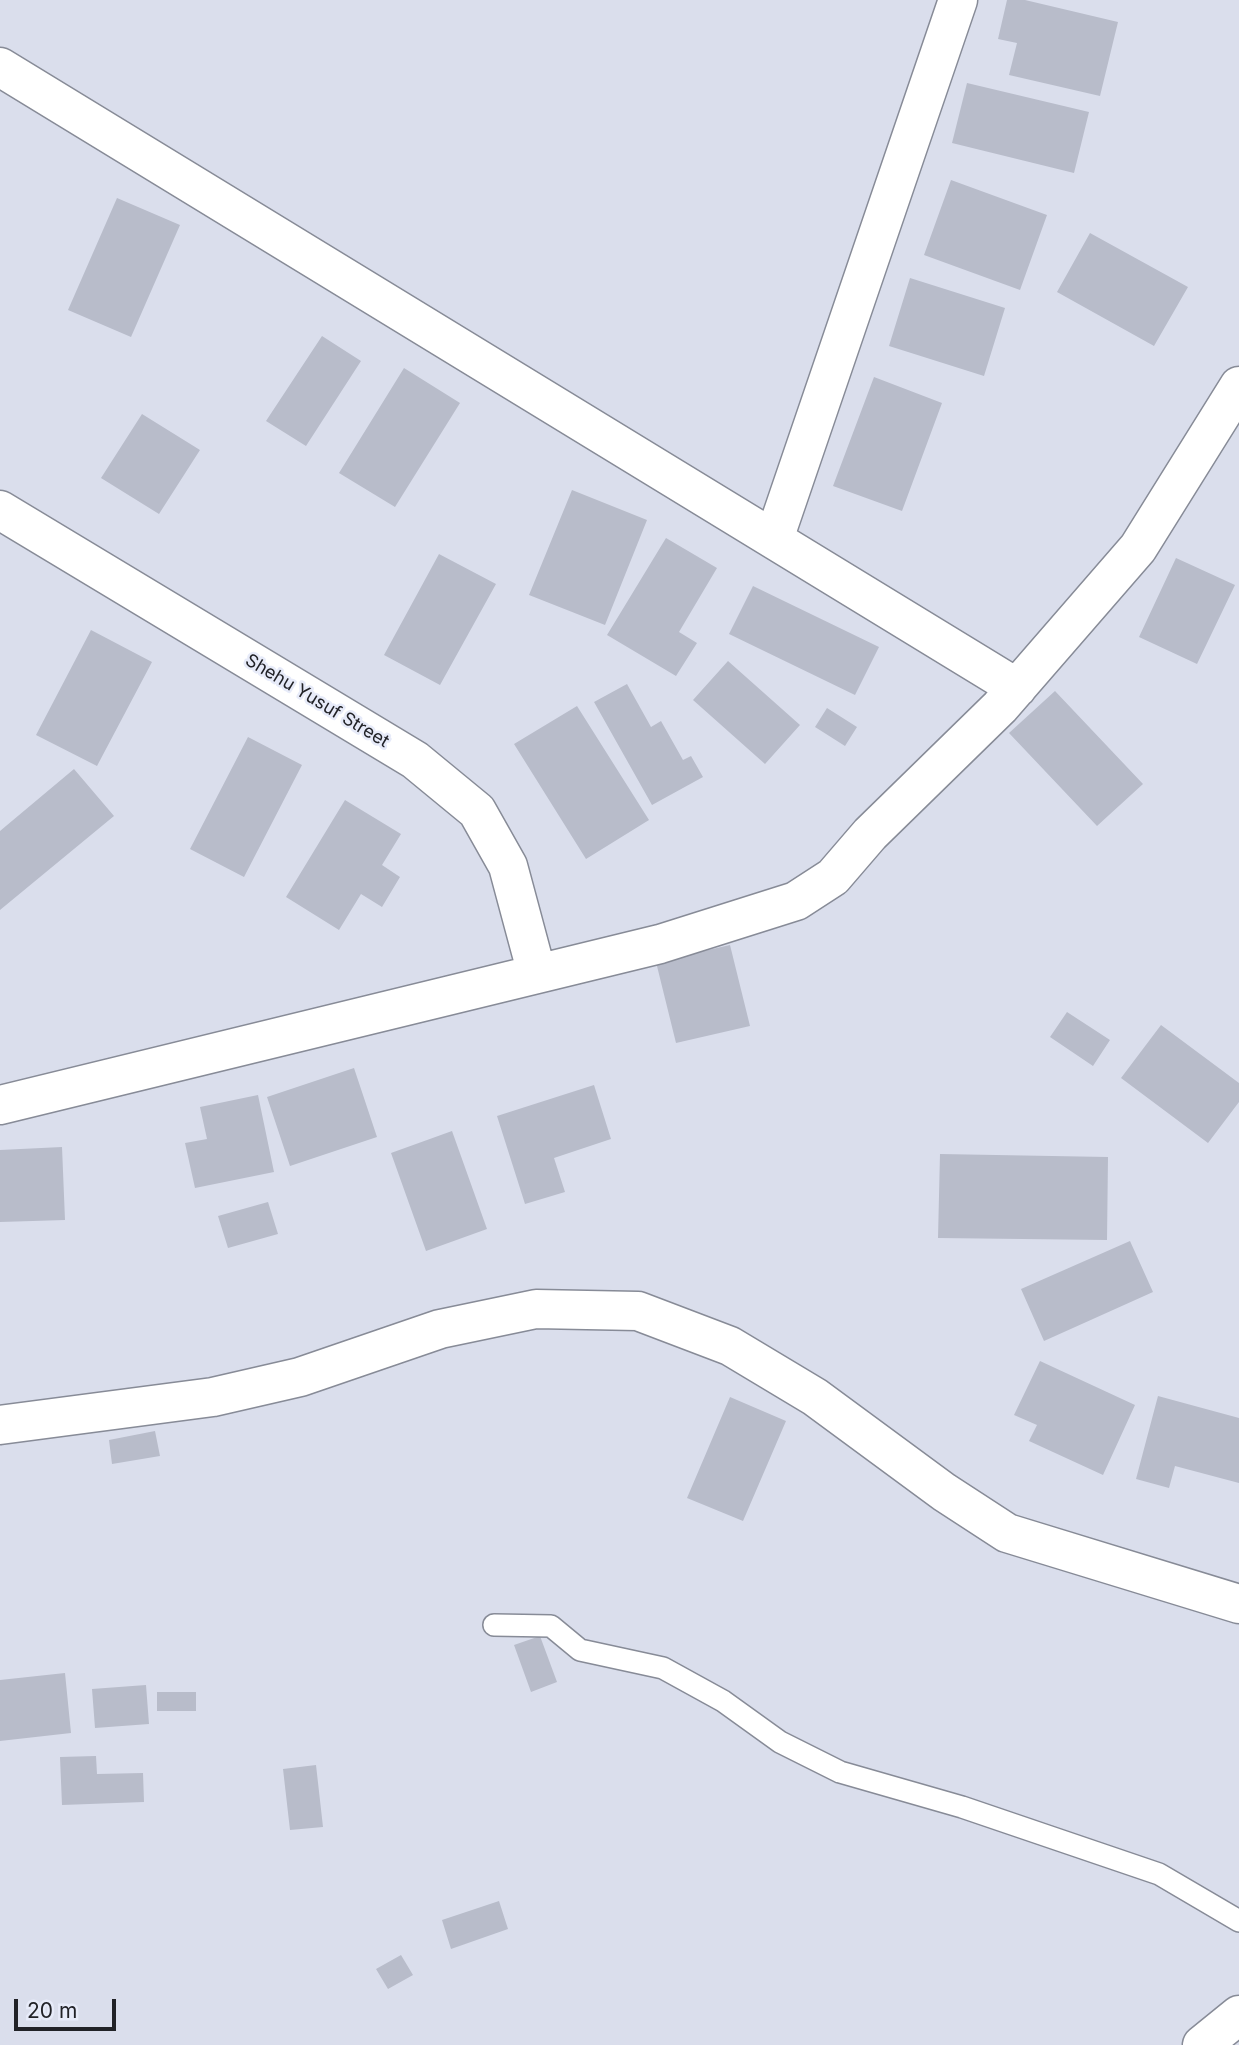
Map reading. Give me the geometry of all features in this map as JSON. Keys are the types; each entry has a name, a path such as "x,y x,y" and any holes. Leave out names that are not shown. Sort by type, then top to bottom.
{"street":[{"path":"774,539 958,0"},
{"path":"0,67 1017,688"},
{"path":"0,1105 660,944 796,901 833,877 870,834 1000,707 1138,548 1239,386"},
{"name":"Shehu Yusuf Street","path":"0,510 415,760 477,811 508,866 537,974"},
{"path":"0,1425 213,1397 300,1377 440,1329 536,1309 638,1311 730,1346 815,1397 944,1492 1007,1533 1239,1604"},
{"path":"1202,2045 1239,2015"}],"lane":[{"path":"494,1625 551,1626 580,1650 663,1668 723,1700 780,1742 840,1772 962,1807 1159,1874 1239,1921"}],"building":[{"path":"1007,0 1025,0 1118,22 1100,96 1009,75 1017,43 998,39"},
{"path":"967,83 1089,112 1074,173 952,143"},
{"path":"951,180 1047,215 1020,290 924,255"},
{"path":"117,198 180,225 131,337 68,310"},
{"path":"1090,233 1188,287 1154,346 1057,292"},
{"path":"910,278 1005,308 984,376 889,346"},
{"path":"322,336 361,361 306,446 266,421"},
{"path":"404,368 460,403 395,507 339,473"},
{"path":"874,377 942,403 902,511 833,486"},
{"path":"142,414 200,450 159,514 101,478"},
{"path":"572,490 647,520 605,625 529,595"},
{"path":"666,538 717,568 679,632 697,643 676,676 607,635"},
{"path":"439,554 496,584 440,685 384,655"},
{"path":"1176,558 1235,585 1197,664 1139,637"},
{"path":"753,586 879,647 855,695 729,634"},
{"path":"91,630 152,662 97,766 36,735"},
{"path":"728,661 800,725 765,764 693,700"},
{"path":"627,684 651,727 661,721 683,760 691,756 703,777 652,805 594,702"},
{"path":"1055,691 1143,784 1097,826 1009,733"},
{"path":"577,706 649,820 586,859 514,744"},
{"path":"827,708 857,727 845,746 815,727"},
{"path":"248,737 302,765 244,877 190,849"},
{"path":"74,769 114,816 0,910 0,831"},
{"path":"345,800 401,834 382,865 400,877 382,907 361,894 339,930 286,897"},
{"path":"730,945 750,1026 676,1043 656,962"},
{"path":"1067,1012 1110,1040 1093,1066 1050,1037"},
{"path":"1161,1025 1239,1083 1239,1102 1208,1143 1121,1078"},
{"path":"354,1068 377,1137 290,1166 267,1097"},
{"path":"594,1085 611,1139 554,1158 565,1192 525,1204 497,1116"},
{"path":"258,1095 274,1172 195,1188 185,1143 207,1139 200,1107"},
{"path":"452,1131 487,1229 426,1251 391,1153"},
{"path":"62,1147 65,1220 0,1222 0,1150"},
{"path":"940,1154 1108,1157 1107,1240 938,1238"},
{"path":"268,1202 278,1234 228,1248 218,1216"},
{"path":"1130,1241 1153,1292 1044,1341 1021,1289"},
{"path":"1040,1361 1135,1405 1103,1475 1029,1441 1037,1425 1014,1415"},
{"path":"1158,1396 1239,1418 1239,1483 1175,1466 1169,1488 1136,1479"},
{"path":"730,1397 786,1421 743,1521 687,1498"},
{"path":"155,1431 160,1456 112,1464 109,1440"},
{"path":"540,1636 557,1682 531,1692 514,1645"},
{"path":"65,1673 71,1733 0,1741 0,1680"},
{"path":"146,1685 149,1724 95,1728 92,1689"},
{"path":"157,1692 196,1692 196,1711 157,1711"},
{"path":"96,1756 97,1774 143,1773 144,1802 62,1805 60,1757"},
{"path":"316,1765 323,1827 290,1830 283,1769"},
{"path":"499,1901 508,1929 451,1949 442,1920"},
{"path":"401,1955 413,1975 388,1989 376,1969"}]}
